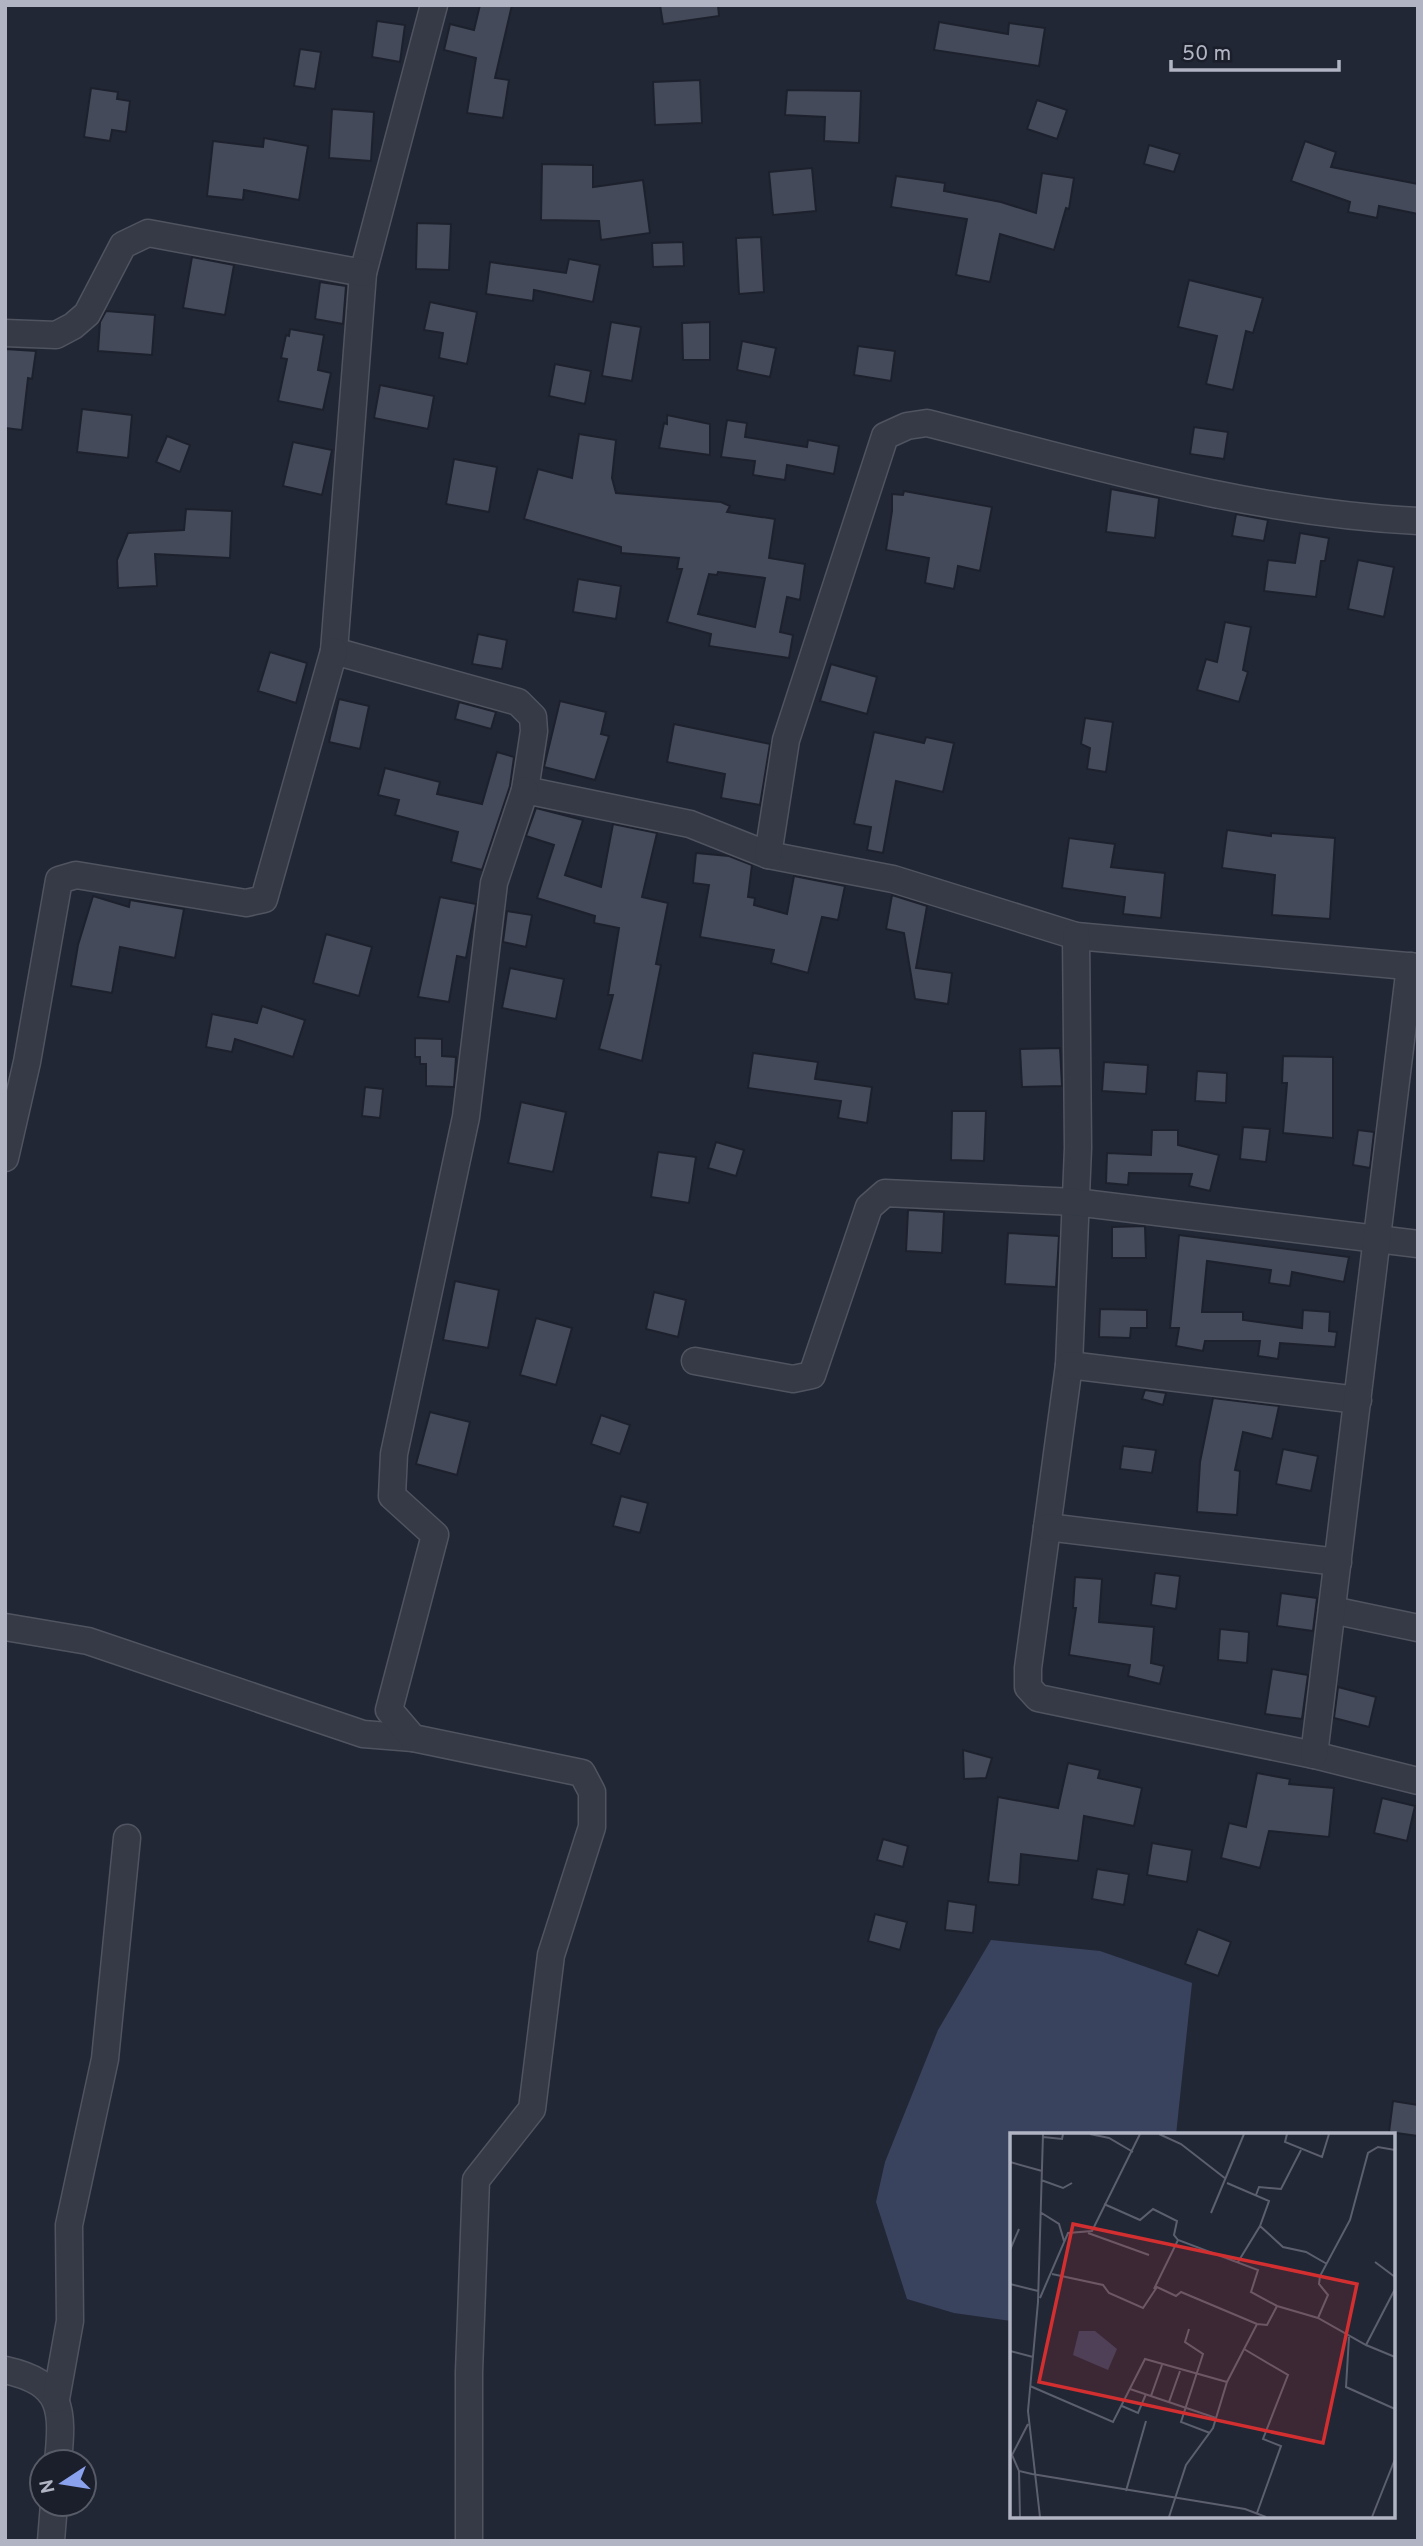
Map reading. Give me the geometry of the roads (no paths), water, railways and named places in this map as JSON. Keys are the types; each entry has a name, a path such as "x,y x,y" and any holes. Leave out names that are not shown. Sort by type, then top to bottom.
{"street":[{"path":"5,1158 16,1058 59,880 76,875 246,903 264,899 334,651 363,273 434,5"},
{"path":"5,333 56,335 73,326 87,314 123,245 148,233 363,273"},
{"path":"768,855 786,740 885,436 907,426 927,423 1219,497 1373,519 1418,521"},
{"path":"334,651 518,702 533,717 534,731 525,790 494,883 466,1117 394,1454 392,1496 435,1535 389,1710 412,1738"},
{"path":"525,790 690,824 768,855 892,879 1076,936 1414,966 1377,1238 1314,1755"},
{"path":"1076,936 1075,1202 1069,1365 1028,1668 1028,1687 1038,1698 1314,1755 1418,1781"},
{"path":"695,1361 793,1379 812,1375 869,1207 884,1193 1075,1202 1418,1244"},
{"path":"1069,1365 1358,1400"},
{"path":"1047,1527 1338,1562"},
{"path":"1332,1610 1418,1628"},
{"path":"5,1628 88,1640 363,1734 412,1738 582,1773 592,1792 592,1826 551,1955 532,2109 476,2180 468,2372 469,2541"},
{"path":"59,2448 62,2418 56,2399 70,2321 69,2225 106,2059 127,1838"},
{"path":"5,2370 27,2375 56,2399"},
{"path":"51,2541 53,2518"}],"water":[{"path":"991,1940 1100,1951 1192,1983 1176,2133 1010,2133 1010,2321 954,2313 907,2299 876,2202 885,2162 938,2030"}]}
